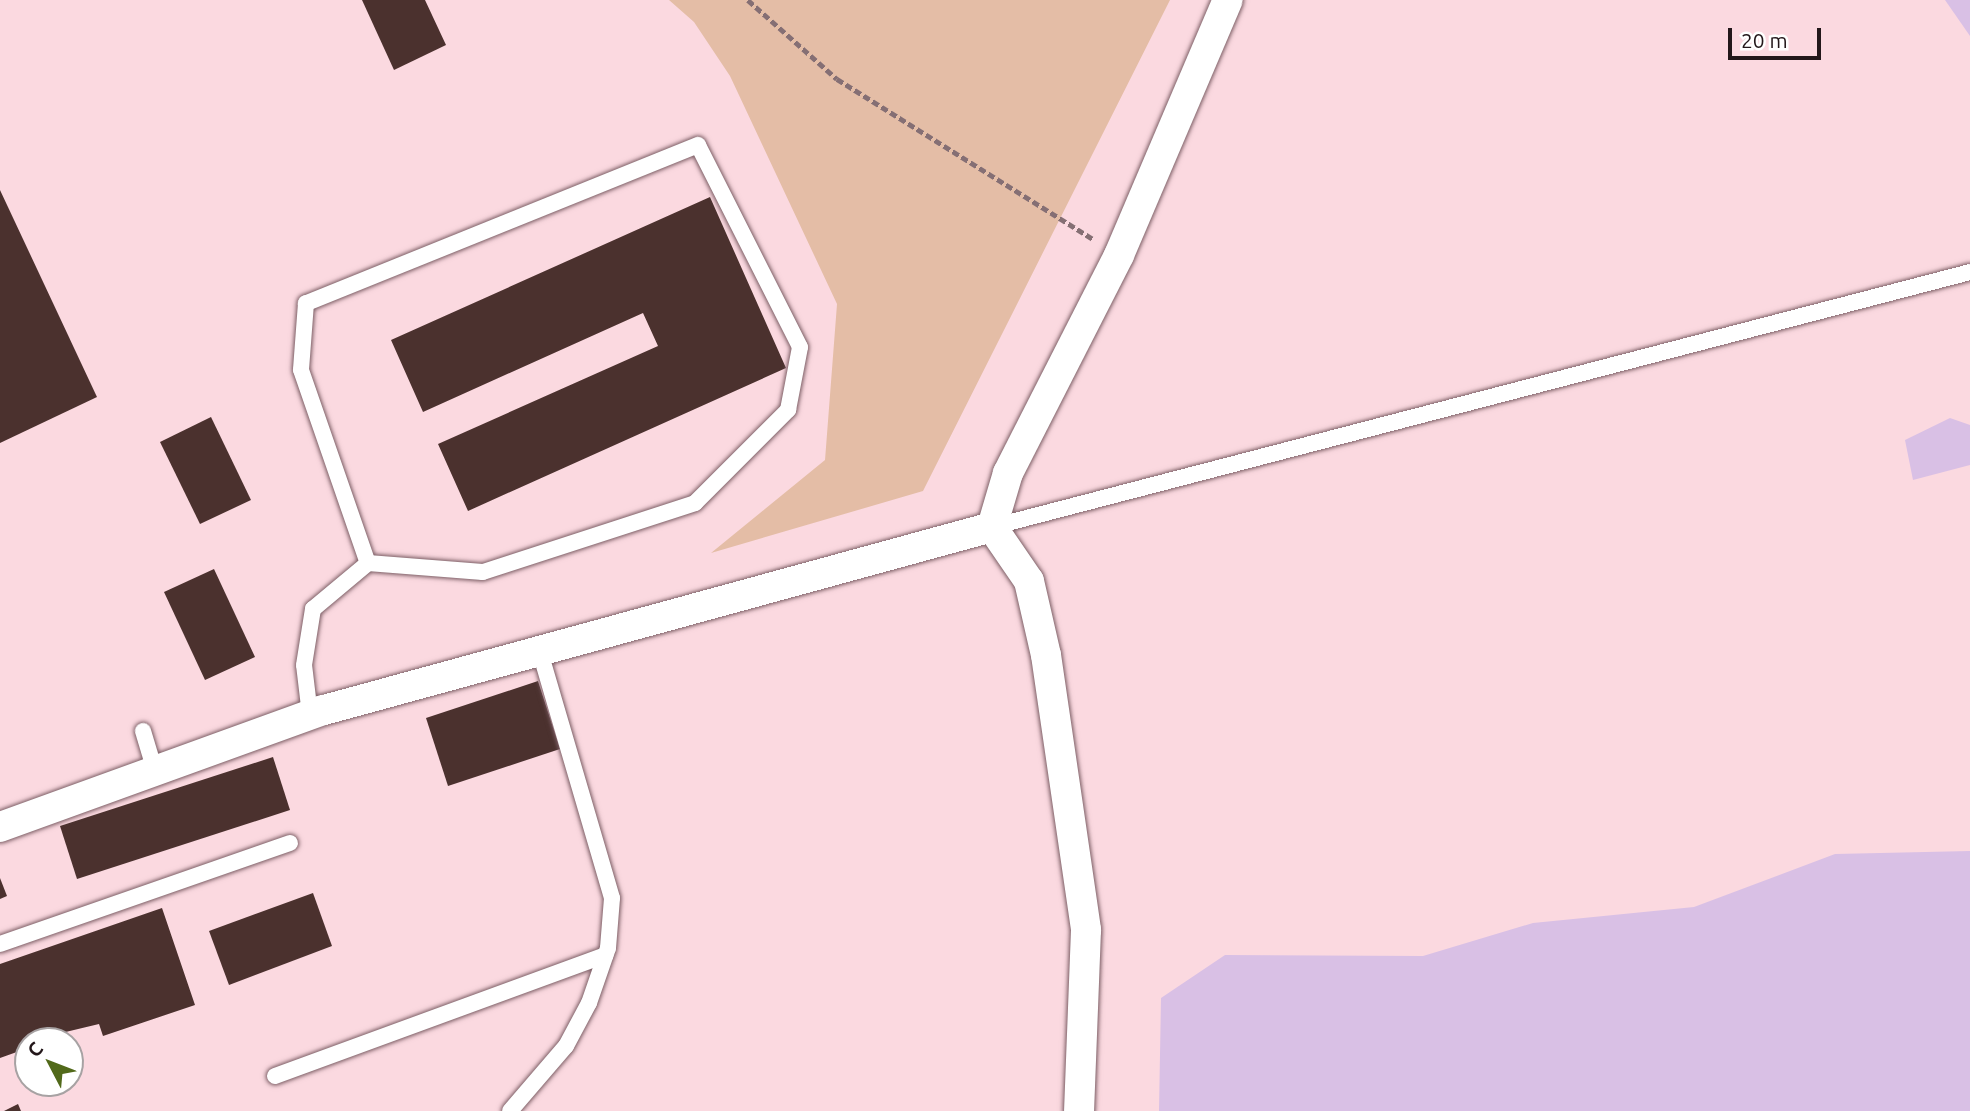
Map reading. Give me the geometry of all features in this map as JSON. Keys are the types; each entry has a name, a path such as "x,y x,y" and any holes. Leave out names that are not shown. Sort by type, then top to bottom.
{"street":[{"path":"992,527 1007,474 1119,256 1228,0"},
{"path":"0,827 310,715 539,649 992,527"},
{"path":"992,527 1029,581 1048,668 1086,930 1079,1111"}],"lane":[{"path":"310,715 304,664 313,609 368,563 483,572 695,503 788,410 800,346 698,145 306,303 301,370 368,563"},
{"path":"992,527 1970,272"},
{"path":"510,1111 566,1046 606,955 612,898 539,649"},
{"path":"143,731 155,771"},
{"path":"0,944 290,843"},
{"path":"275,1076 606,955"}],"path":[{"path":"748,0 837,79 1119,256"}],"shaded area":[{"path":"669,0 1170,0 923,491 711,553 825,460 837,304 730,76 694,22"},
{"path":"1945,0 1970,0 1970,36"},
{"path":"1950,418 1970,425 1970,465 1913,480 1905,440"},
{"path":"1970,851 1970,1111 1159,1111 1161,998 1225,955 1423,956 1533,923 1694,907 1835,854"}],"building":[{"path":"362,0 425,0 446,45 394,70"},
{"path":"0,190 97,397 0,443"},
{"path":"710,197 786,368 468,511 438,444 658,346 643,313 423,412 391,340"},
{"path":"211,417 251,500 200,524 160,442"},
{"path":"214,569 255,657 205,680 164,592"},
{"path":"538,681 560,749 448,786 426,718"},
{"path":"273,757 290,810 77,879 60,826"},
{"path":"0,878 7,896 0,899"},
{"path":"313,893 332,946 229,985 209,931"},
{"path":"162,908 195,1005 103,1036 99,1024 84,1028 14,1027 14,1053 0,1058 0,964"},
{"path":"18,1104 21,1111 4,1111"}]}
